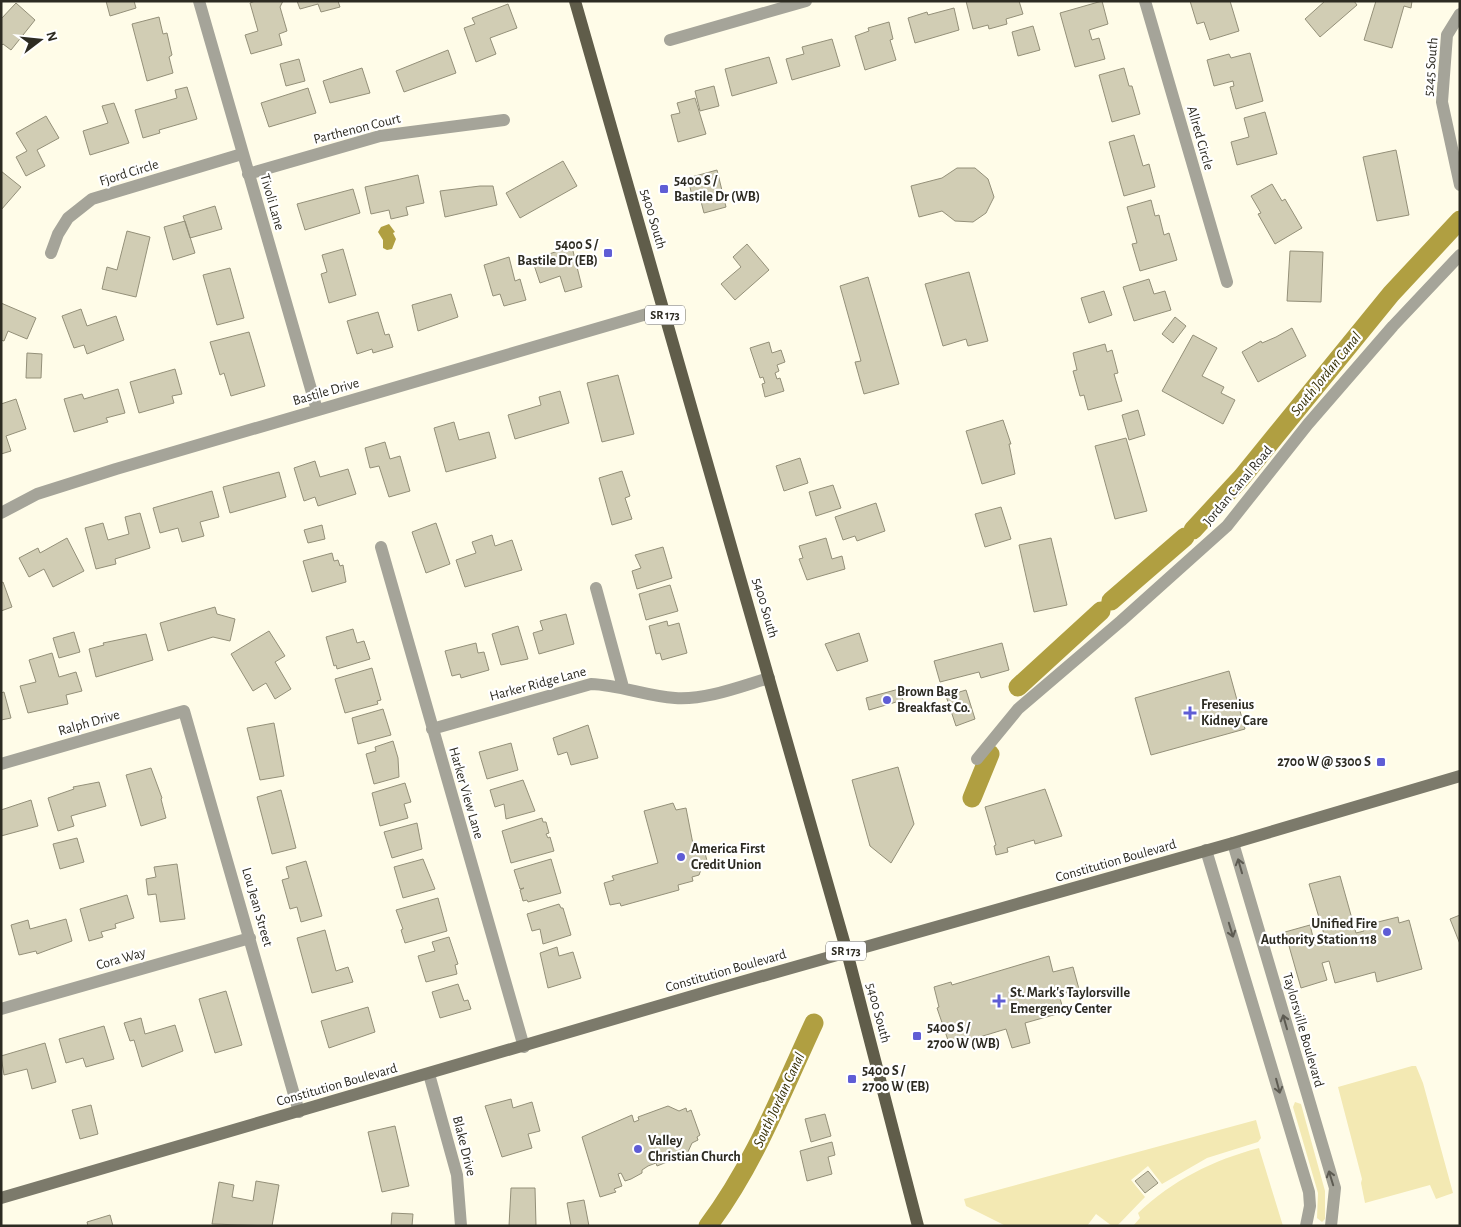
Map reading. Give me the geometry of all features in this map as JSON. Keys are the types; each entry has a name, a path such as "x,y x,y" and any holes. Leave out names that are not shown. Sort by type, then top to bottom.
{"main road":[{"name":"5400 South","path":"575,1 847,952 918,1226"},
{"name":"Constitution Boulevard","path":"1,1198 1460,776"}],"street":[{"name":"Tivoli Lane","path":"199,1 317,410"},
{"path":"670,40 806,1"},
{"name":"Allred Circle","path":"1145,1 1227,282"},
{"name":"5245 South","path":"1460,14 1447,35 1442,102 1460,184"},
{"name":"Parthenon Court","path":"248,174 380,136 504,120"},
{"name":"Fjord Circle","path":"50,253 58,234 68,218 92,199 242,154"},
{"name":"Jordan Canal Road","path":"977,759 1018,709 1228,526 1308,424 1393,326 1460,254"},
{"name":"Bastile Drive","path":"1,512 55,488 664,310"},
{"name":"Harker View Lane","path":"381,547 524,1047"},
{"path":"596,588 623,687"},
{"name":"Harker Ridge Lane","path":"432,729 577,686 591,684 623,687 656,695 698,698 769,678"},
{"name":"Ralph Drive","path":"1,764 184,711"},
{"name":"Lou Jean Street","path":"184,711 299,1112"},
{"name":"Taylorsville Boulevard","path":"1233,843 1334,1188 1331,1226"},
{"path":"1206,850 1309,1192 1310,1206 1306,1226"},
{"name":"Cora Way","path":"1,1009 250,938"},
{"name":"Blake Drive","path":"429,1074 457,1175 461,1226"}],"shaded area":[{"path":"389,224 395,232 393,233 396,239 392,249 387,250 383,248 383,240 378,232 381,227"},
{"path":"1416,1066 1423,1083 1453,1193 1436,1199 1430,1185 1365,1203 1362,1179 1338,1087"},
{"path":"1295,1102 1301,1104 1325,1191 1325,1219 1322,1222 1317,1218 1318,1193 1293,1107"},
{"path":"1256,1120 1261,1138 1258,1142 1207,1158 1162,1184 1148,1166 1131,1180 1145,1197 1117,1226 1112,1226 1096,1214 1087,1226 1006,1226 966,1206 964,1199"},
{"path":"1259,1148 1283,1226 1133,1226 1140,1218 1138,1213 1151,1201 1180,1181 1210,1165"}],"building":[{"path":"106,1 134,1 136,8 110,16"},
{"path":"255,1 283,1 280,7 287,31 279,34 282,45 251,54 245,35 258,31 250,3"},
{"path":"297,1 338,1 340,7 321,12 318,4 300,9"},
{"path":"966,1 1019,1 1023,14 1006,19 1007,24 989,29 988,25 973,29"},
{"path":"1102,1 1108,24 1089,30 1092,40 1099,38 1105,59 1075,67 1060,13"},
{"path":"1190,1 1230,1 1239,31 1210,40 1204,22 1197,24"},
{"path":"1325,1 1354,1 1357,5 1320,37 1305,19"},
{"path":"1376,1 1412,1 1411,8 1404,6 1392,48 1364,40"},
{"path":"16,3 35,20 11,50 3,44 1,46 1,19"},
{"path":"508,4 517,28 490,38 496,54 476,62 464,28 475,24 472,18"},
{"path":"954,8 959,30 915,43 908,18 927,12 928,15"},
{"path":"159,17 163,34 167,33 172,55 169,57 173,73 147,81 132,24"},
{"path":"889,22 893,39 890,40 896,60 865,70 855,36 869,31 868,28"},
{"path":"1033,26 1040,50 1018,56 1012,32"},
{"path":"832,39 840,66 792,80 786,59 804,54 802,47"},
{"path":"448,50 456,73 404,92 396,71"},
{"path":"1250,53 1263,101 1236,109 1230,87 1234,86 1233,81 1214,86 1207,60 1229,54 1231,58"},
{"path":"769,57 777,83 732,96 725,69"},
{"path":"299,59 305,81 286,86 280,64"},
{"path":"362,68 370,93 330,103 323,81"},
{"path":"1124,68 1129,86 1132,86 1140,114 1112,122 1099,75"},
{"path":"714,86 719,106 700,111 695,91"},
{"path":"187,87 197,119 159,130 160,133 143,138 135,110 177,98 175,90"},
{"path":"308,88 316,113 269,127 261,103"},
{"path":"695,98 706,134 678,142 671,115 680,113 677,103"},
{"path":"114,103 129,143 90,155 83,131 108,123 102,106"},
{"path":"1265,112 1277,154 1237,165 1231,142 1249,137 1244,118"},
{"path":"46,116 59,138 37,150 45,166 26,176 16,157 27,151 16,133"},
{"path":"1134,135 1143,166 1149,164 1155,187 1124,196 1109,142"},
{"path":"1396,150 1409,215 1377,221 1363,157"},
{"path":"563,161 577,186 520,218 506,193"},
{"path":"957,168 975,168 988,179 994,197 986,213 973,222 955,221 942,211 919,217 911,186 942,178"},
{"path":"717,170 726,207 704,213 699,194 692,196 688,178"},
{"path":"1,171 21,187 1,210"},
{"path":"418,175 424,203 406,207 408,215 391,219 389,210 371,214 365,187"},
{"path":"1272,184 1282,201 1285,199 1302,228 1275,244 1258,214 1261,213 1251,196"},
{"path":"493,186 497,205 445,217 440,191"},
{"path":"353,189 360,213 305,230 297,204"},
{"path":"1151,200 1155,216 1159,215 1164,235 1169,233 1177,260 1140,271 1132,244 1137,243 1127,207"},
{"path":"215,206 222,229 190,238 183,216"},
{"path":"185,221 195,253 173,260 164,227"},
{"path":"127,231 150,237 136,297 102,289 107,267 117,270"},
{"path":"747,244 769,270 735,300 721,284 741,267 733,257"},
{"path":"572,247 582,287 565,292 560,276 540,283 532,259"},
{"path":"343,249 356,295 329,303 321,274 327,272 322,255"},
{"path":"1290,251 1323,252 1321,302 1287,301"},
{"path":"509,257 515,281 520,279 526,300 504,306 500,294 493,296 484,265"},
{"path":"230,268 244,318 217,325 203,275"},
{"path":"969,272 988,341 968,346 966,339 943,346 925,284"},
{"path":"868,277 899,384 864,394 855,362 861,361 840,286"},
{"path":"1149,279 1154,294 1165,291 1171,310 1134,321 1123,287"},
{"path":"1104,291 1112,315 1089,323 1081,298"},
{"path":"451,294 458,317 418,331 412,305"},
{"path":"1,303 36,318 27,339 8,331 4,341 1,340"},
{"path":"81,309 87,326 116,316 124,340 87,354 84,345 74,348 62,316"},
{"path":"378,312 385,335 389,334 393,347 373,353 372,349 357,354 347,321"},
{"path":"1175,317 1186,326 1173,343 1162,334"},
{"path":"1292,328 1306,356 1258,382 1242,352 1261,341 1262,343"},
{"path":"249,332 265,386 231,396 224,373 220,375 210,342"},
{"path":"1193,335 1217,348 1202,376 1224,387 1221,393 1235,400 1223,424 1162,391"},
{"path":"769,342 772,353 781,350 785,362 777,365 779,371 775,373 777,379 780,378 784,391 765,397 762,384 765,383 763,377 760,378 750,348"},
{"path":"1105,344 1107,352 1112,350 1118,373 1114,374 1122,401 1088,410 1084,395 1080,396 1073,371 1077,370 1073,353"},
{"path":"27,353 42,354 41,378 26,378"},
{"path":"175,369 182,394 172,396 174,403 139,413 130,382"},
{"path":"618,375 634,434 602,442 587,383"},
{"path":"118,389 125,413 106,418 108,422 74,432 64,399 82,394 84,399"},
{"path":"560,391 569,423 515,439 508,415 541,405 539,397"},
{"path":"16,399 26,429 6,436 11,451 1,454 1,404"},
{"path":"1138,410 1145,435 1129,440 1122,415"},
{"path":"1003,420 1011,444 1009,444 1015,474 982,484 966,431"},
{"path":"454,422 459,440 489,432 496,458 446,472 434,428"},
{"path":"1126,438 1147,511 1115,519 1095,446"},
{"path":"385,442 390,459 400,456 410,491 389,497 379,466 370,468 365,448"},
{"path":"800,458 808,483 784,491 776,466"},
{"path":"315,461 320,477 348,469 356,494 318,506 315,497 304,501 294,468"},
{"path":"622,471 630,496 625,498 632,519 612,525 599,478"},
{"path":"279,472 286,497 230,513 223,487"},
{"path":"833,485 841,508 816,516 809,492"},
{"path":"212,491 219,517 200,522 204,536 182,542 178,528 160,533 153,508"},
{"path":"876,503 885,531 857,541 855,536 843,540 835,517"},
{"path":"1001,507 1011,539 985,547 975,514"},
{"path":"140,513 150,548 115,559 116,564 96,569 85,528 103,523 108,540 129,534 125,517"},
{"path":"436,523 450,564 426,573 412,532"},
{"path":"322,525 325,539 308,543 304,530"},
{"path":"492,535 495,546 512,540 522,570 465,587 456,560 476,553 472,542"},
{"path":"67,538 84,571 53,587 44,569 29,577 19,558 38,548 40,553"},
{"path":"826,538 832,559 842,556 845,569 807,580 799,559 803,558 799,546"},
{"path":"1051,538 1067,605 1034,612 1019,545"},
{"path":"663,547 672,578 637,589 632,571 641,568 635,555"},
{"path":"332,553 334,561 338,560 340,566 343,565 346,582 312,592 303,561"},
{"path":"3,582 12,607 1,611 1,583"},
{"path":"670,585 678,611 646,620 639,594"},
{"path":"215,607 217,614 235,619 230,641 213,637 168,651 160,623"},
{"path":"566,614 574,644 539,654 533,633 543,630 540,621"},
{"path":"667,621 668,626 679,623 687,653 662,660 660,653 656,654 649,626"},
{"path":"518,626 528,659 501,665 492,634"},
{"path":"353,629 357,643 364,641 370,659 337,669 336,665 334,666 326,637"},
{"path":"269,631 285,656 275,662 291,689 275,699 266,683 253,691 231,654"},
{"path":"74,632 80,652 59,658 53,638"},
{"path":"859,633 868,661 837,671 825,644"},
{"path":"146,634 153,660 96,677 89,649 104,645 103,643"},
{"path":"476,643 478,653 484,652 489,670 461,678 460,674 452,676 445,651"},
{"path":"1002,643 1009,670 981,678 979,672 940,682 934,661"},
{"path":"52,653 59,677 76,672 82,691 66,695 68,704 28,713 20,686 36,682 29,660"},
{"path":"372,668 381,700 377,701 378,704 345,713 335,679"},
{"name":"Fresenius Kidney Care","path":"1229,671 1245,729 1151,755 1135,698"},
{"path":"899,689 903,700 869,710 866,698"},
{"path":"966,690 975,719 956,726 946,696"},
{"path":"4,692 11,718 1,720 1,693"},
{"path":"383,709 391,735 358,744 352,718"},
{"path":"274,723 284,776 260,780 247,728"},
{"path":"588,725 598,758 571,765 567,752 558,755 553,738"},
{"path":"393,741 398,758 399,777 374,784 366,754 376,751 375,747"},
{"path":"511,743 518,770 487,779 479,752"},
{"path":"898,767 914,824 891,863 870,846 852,780"},
{"path":"151,768 162,798 166,818 141,826 126,775"},
{"path":"523,780 535,811 506,819 504,804 495,807 490,790"},
{"path":"99,782 106,806 71,816 74,826 58,831 48,798 74,789 73,787"},
{"path":"405,783 411,802 404,804 408,818 380,826 372,793"},
{"path":"1045,789 1062,836 1035,844 1034,840 1007,848 1008,852 996,855 994,846 996,845 985,807"},
{"path":"281,790 296,848 272,854 257,797"},
{"path":"31,800 38,826 1,836 1,810"},
{"name":"America First Credit Union","path":"673,803 676,810 686,808 693,844 696,851 704,849 708,865 702,867 699,875 692,877 693,881 678,885 679,890 621,906 620,903 610,905 604,883 614,880 612,876 658,863 644,811"},
{"path":"542,818 543,822 546,822 549,833 546,834 548,838 550,837 554,851 511,863 502,831"},
{"path":"417,823 422,849 392,858 384,832"},
{"path":"77,838 84,862 60,869 53,844"},
{"path":"423,859 435,889 403,898 394,867"},
{"path":"551,859 561,893 528,902 527,900 523,901 520,890 524,888 520,889 514,870"},
{"path":"306,861 322,916 301,922 297,907 290,909 282,880 289,878 286,867"},
{"path":"177,864 185,919 160,922 156,894 148,895 146,879 156,877 154,867"},
{"name":"Unified Fire Authority Station 118","path":"1340,876 1356,933 1364,931 1362,926 1398,917 1399,923 1409,920 1422,969 1377,982 1375,972 1335,983 1329,961 1322,963 1327,980 1301,988 1285,932 1310,925 1315,945 1326,941 1309,884"},
{"path":"127,895 134,918 115,924 116,928 101,932 103,937 89,941 80,909"},
{"path":"438,898 447,931 405,943 401,930 403,929 396,910"},
{"path":"559,904 563,908 571,935 543,944 540,929 532,931 527,914"},
{"path":"1460,915 1460,944 1450,919"},
{"path":"66,919 72,941 37,954 36,951 19,955 11,925 28,920 30,929"},
{"path":"325,930 336,971 348,967 353,982 312,993 297,938"},
{"path":"449,937 458,964 455,965 457,974 426,982 418,956 435,951 432,942"},
{"path":"557,947 559,956 573,952 581,978 548,988 540,953"},
{"name":"St. Mark's Taylorsville Emergency Center","path":"1049,956 1053,972 1073,967 1079,989 1059,995 1064,1012 1025,1023 1030,1043 1012,1048 1006,1029 950,1046 937,1008 939,1007 934,987 951,982 952,985"},
{"path":"458,984 464,1001 468,1000 471,1009 440,1018 432,992"},
{"path":"226,991 242,1045 215,1053 199,999"},
{"path":"368,1007 375,1032 329,1048 321,1021"},
{"path":"141,1018 145,1034 175,1025 183,1051 142,1067 134,1040 130,1041 124,1023"},
{"path":"104,1026 114,1059 86,1067 83,1058 66,1063 59,1039"},
{"path":"45,1043 56,1082 32,1089 27,1069 4,1075 1,1056"},
{"path":"511,1099 513,1108 532,1102 540,1131 528,1134 532,1148 502,1157 485,1106"},
{"path":"91,1105 98,1134 80,1139 72,1110"},
{"name":"Valley Christian Church","path":"668,1106 679,1111 686,1108 687,1112 691,1110 700,1135 697,1137 698,1140 692,1143 687,1154 657,1166 656,1163 648,1166 642,1170 642,1173 631,1179 625,1181 621,1173 618,1174 622,1186 614,1189 616,1192 600,1197 582,1137 632,1115 634,1122 639,1120 638,1117"},
{"path":"825,1114 831,1136 811,1142 805,1119"},
{"path":"395,1126 409,1186 382,1192 368,1132"},
{"path":"832,1142 835,1155 828,1157 832,1174 807,1181 800,1151"},
{"path":"1148,1171 1158,1183 1145,1193 1135,1181"},
{"path":"256,1181 279,1185 272,1226 212,1224 219,1182 234,1185 232,1197 253,1201"},
{"path":"511,1188 535,1188 536,1226 509,1226"},
{"path":"584,1200 589,1226 571,1226 567,1203"},
{"path":"392,1213 413,1214 412,1226 391,1226"},
{"path":"110,1215 113,1226 88,1226 87,1222"}],"waterway":[{"name":"South Jordan Canal","path":"1193,530 1242,477 1391,294 1460,220"},
{"name":"South Jordan Canal","path":"1111,601 1185,537"},
{"name":"South Jordan Canal","path":"1018,687 1101,611"},
{"name":"South Jordan Canal","path":"972,798 990,754"},
{"name":"South Jordan Canal","path":"708,1226 724,1203 753,1153 814,1023"}],"place":[{"name":"5400 S / Bastile Dr (WB)","path":"664,189"},
{"name":"5400 S / Bastile Dr (EB)","path":"608,253"},
{"name":"Brown Bag Breakfast Co.","path":"887,700"},
{"name":"Fresenius Kidney Care","path":"1190,713"},
{"name":"2700 W @ 5300 S","path":"1381,762"},
{"name":"America First Credit Union","path":"681,857"},
{"name":"Unified Fire Authority Station 118","path":"1387,932"},
{"name":"St. Mark's Taylorsville Emergency Center","path":"999,1001"},
{"name":"5400 S / 2700 W (WB)","path":"917,1036"},
{"name":"5400 S / 2700 W (EB)","path":"852,1079"},
{"name":"Valley Christian Church","path":"638,1149"}]}
